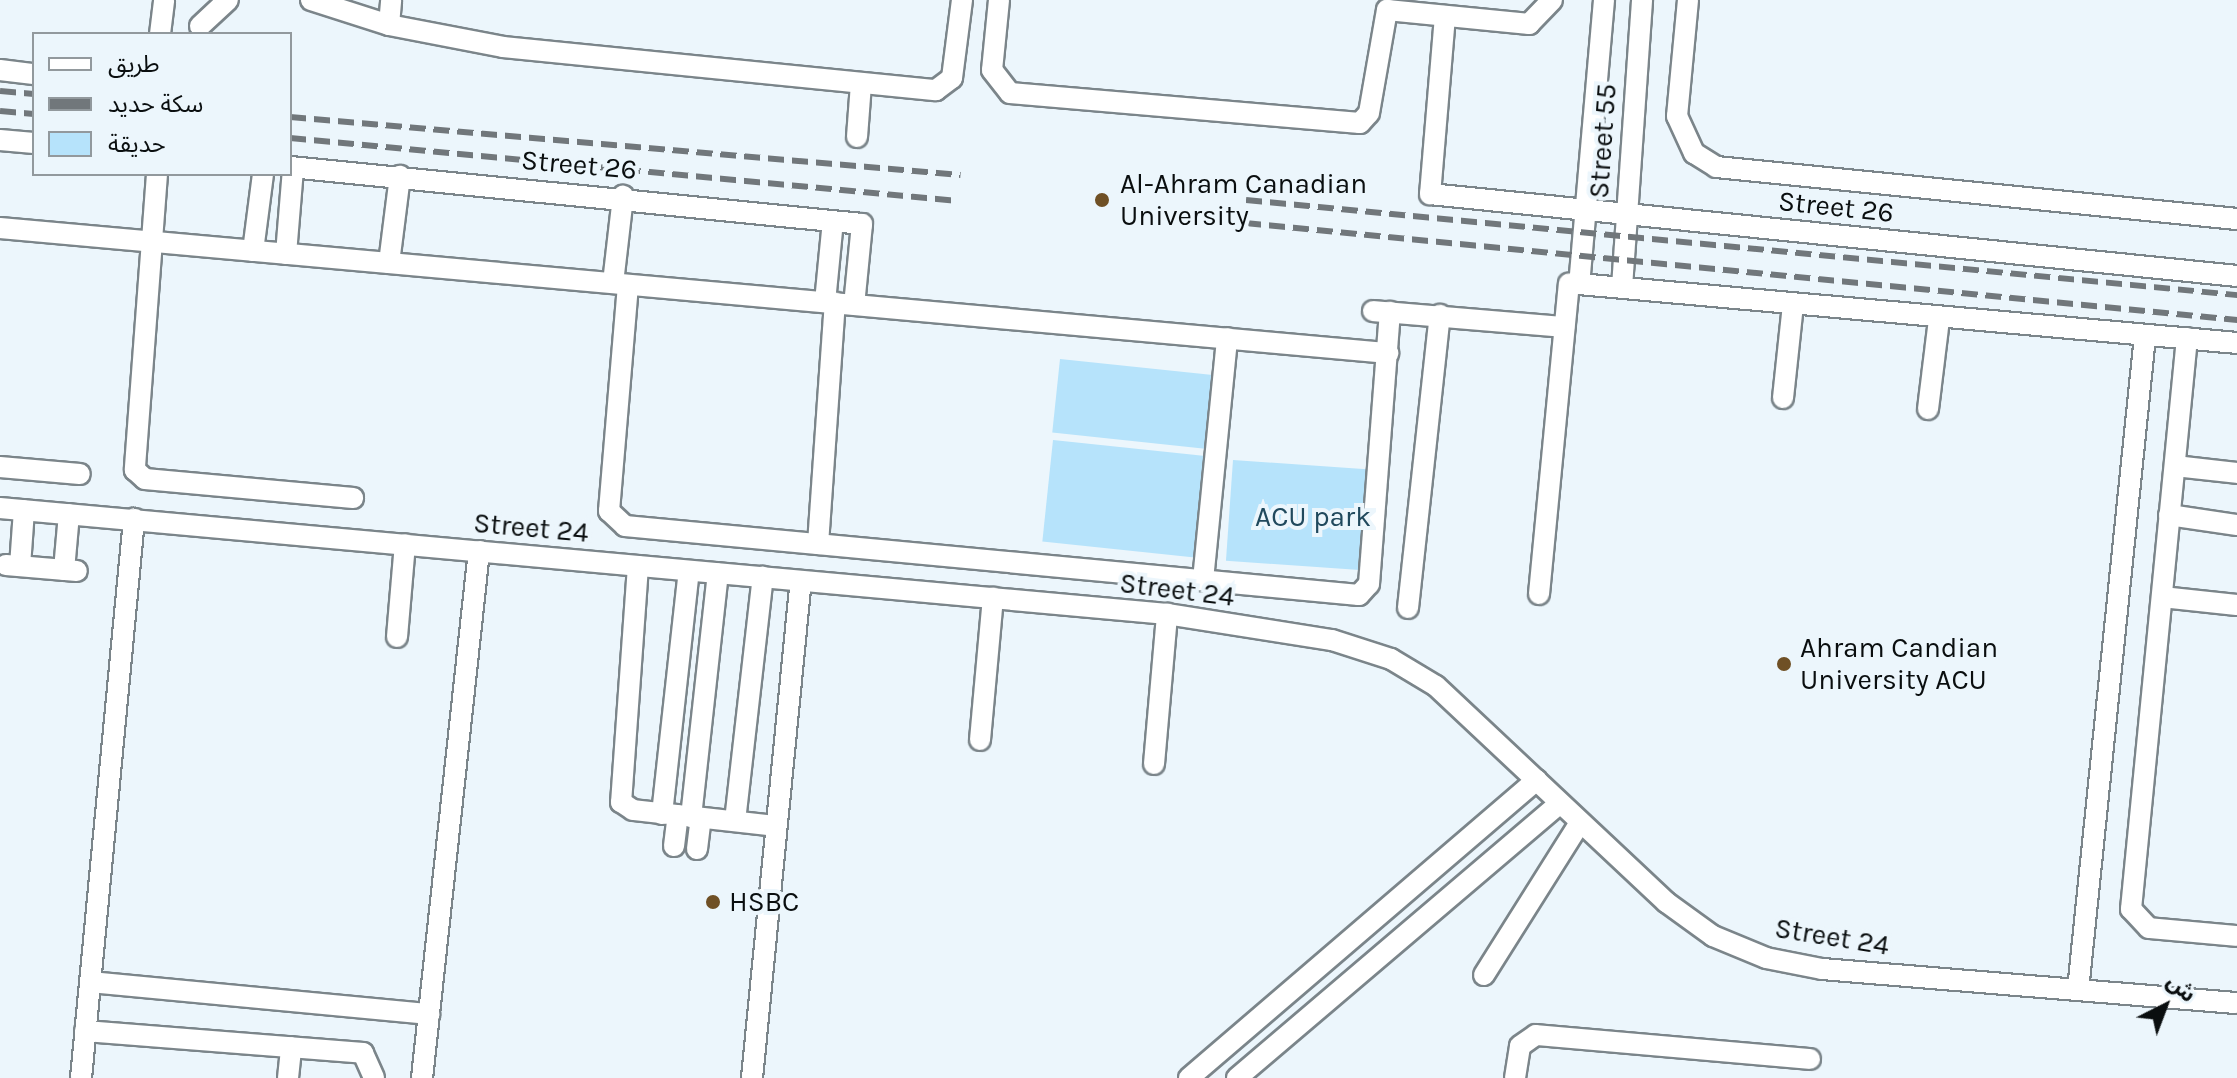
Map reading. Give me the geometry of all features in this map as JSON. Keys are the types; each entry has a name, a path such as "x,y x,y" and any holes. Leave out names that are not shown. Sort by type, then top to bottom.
{"street":[{"path":"160,32 164,0"},
{"path":"200,30 202,0"},
{"path":"200,30 228,0"},
{"path":"311,0 389,25 503,47 861,84 943,88 952,78 962,0"},
{"path":"389,25 391,0"},
{"path":"999,0 992,70 1010,93 1360,123 1369,113 1383,14 1529,24 1552,0"},
{"name":"Street 55","path":"1539,594 1564,327 1574,284 1604,0"},
{"name":"Street 55","path":"1622,287 1642,0"},
{"path":"1688,0 1677,116 1694,153 1716,167 2237,219"},
{"name":"Street 26","path":"1445,16 1430,194 2237,276"},
{"path":"0,70 32,74"},
{"path":"857,137 861,84"},
{"path":"0,140 32,143"},
{"name":"Street 26","path":"292,168 623,196 862,224 838,303"},
{"path":"157,176 139,476 353,498"},
{"path":"253,251 263,176"},
{"path":"286,254 291,176"},
{"path":"389,263 400,176"},
{"path":"623,196 609,500 615,521 818,544 1203,580 1368,590 1388,353 1382,312 1564,327"},
{"path":"818,544 838,303 833,221"},
{"path":"0,228 1388,353"},
{"path":"1574,284 1939,320 2237,343"},
{"path":"1783,398 1793,305"},
{"path":"1408,608 1440,315"},
{"path":"1928,409 1939,320"},
{"path":"2078,990 2145,336"},
{"path":"1203,580 1227,338"},
{"path":"2187,338 2131,909 2149,928 2237,936"},
{"path":"2175,466 2237,473"},
{"path":"0,467 80,474"},
{"name":"Street 24","path":"0,508 1167,614 1332,640 1391,659 1436,686 1537,780 1578,826 1713,936 1766,958 1822,969 2237,1003"},
{"path":"24,510 13,566 70,570 69,514"},
{"path":"2169,515 2237,525"},
{"path":"81,1078 134,519"},
{"path":"397,637 405,544"},
{"path":"422,1078 479,551"},
{"path":"638,566 616,788 626,807 776,826"},
{"path":"689,571 683,816 697,849"},
{"path":"674,846 683,816 718,573"},
{"path":"735,821 763,577"},
{"path":"752,1078 801,581"},
{"path":"2162,597 2237,605"},
{"path":"980,740 993,598"},
{"path":"1154,764 1167,614"},
{"path":"1189,1078 1537,780"},
{"path":"1237,1078 1559,804"},
{"path":"1484,975 1578,826"},
{"path":"90,982 429,1014"},
{"path":"85,1031 363,1053 374,1078"},
{"path":"1515,1078 1520,1046 1536,1035 1810,1059"},
{"path":"288,1078 291,1047"}],"green space":[{"path":"1060,359 1215,375 1207,449 1052,433"},
{"path":"1053,440 1210,457 1199,558 1042,541"},
{"name":"ACU park","path":"1233,460 1367,469 1360,570 1226,561"}],"railway":[{"path":"0,91 32,94"},
{"path":"0,111 32,114"},
{"path":"292,117 960,175"},
{"path":"292,138 958,201"},
{"path":"1246,200 2237,295"},
{"path":"1245,223 2237,320"}],"place":[{"name":"Al-Ahram Canadian University","path":"1102,200"},
{"name":"Ahram Candian University ACU","path":"1784,664"},
{"name":"HSBC","path":"713,902"}]}
